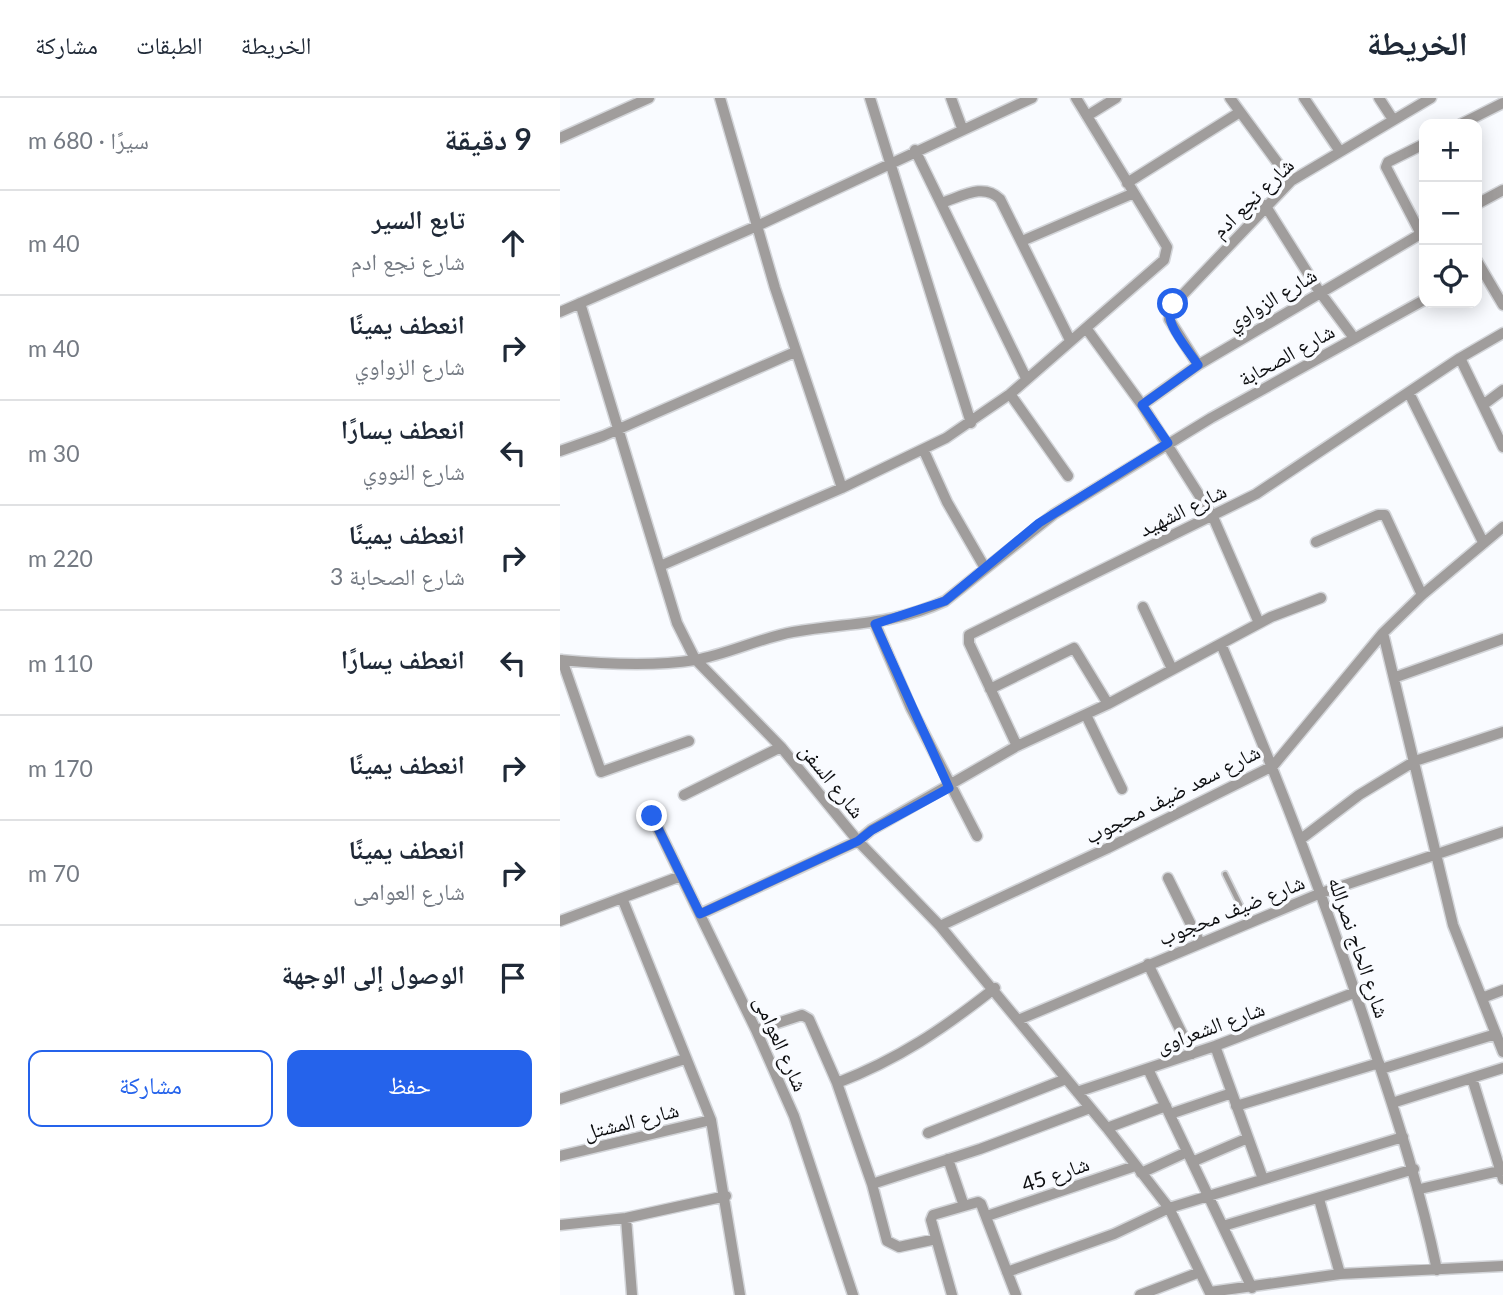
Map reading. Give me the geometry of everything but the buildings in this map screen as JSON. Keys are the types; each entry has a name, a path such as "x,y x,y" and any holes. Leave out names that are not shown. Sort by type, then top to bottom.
{"street":[{"path":"560,138 649,98"},
{"path":"720,98 795,352 842,488"},
{"path":"870,98 971,423"},
{"path":"951,98 962,128"},
{"path":"560,312 757,226 962,128 1032,98"},
{"path":"660,566 923,451 971,423 1010,394 1168,253 1076,98"},
{"path":"1087,116 1116,98"},
{"path":"1230,98 1291,181"},
{"path":"1304,98 1339,149"},
{"path":"1379,98 1392,118"},
{"name":"شارع نجع ادم","path":"1198,365 1169,319 1169,310 1265,205 1291,181 1339,149 1431,98"},
{"path":"1470,119 1503,100"},
{"path":"1127,183 1240,112"},
{"path":"1419,147 1386,165 1419,226"},
{"path":"915,150 1026,378"},
{"path":"941,203 981,190 991,192 1000,199 1070,340"},
{"path":"1482,201 1503,190"},
{"path":"1022,241 1134,193"},
{"path":"1265,205 1319,291 1354,338"},
{"name":"شارع الزواوي","path":"1142,405 1198,365 1319,291 1419,235"},
{"path":"1482,273 1503,305"},
{"name":"شارع السفن","path":"580,303 616,431 682,637 695,659 781,747 858,841 995,988 1169,1208 1211,1293"},
{"name":"شارع الصحابة","path":"561,660 630,663 695,659 794,632 875,624 945,601 1039,523 1168,443 1419,303"},
{"path":"1086,328 1168,443 1213,517 1259,623"},
{"name":"شارع الشهيد","path":"1017,746 968,643 969,635 1213,517 1293,472 1460,358 1503,333"},
{"path":"560,451 616,431 795,352"},
{"path":"1460,358 1503,447"},
{"path":"1483,405 1503,390"},
{"path":"1409,393 1483,542"},
{"path":"1010,394 1068,477"},
{"path":"923,451 947,502 985,568"},
{"path":"1316,542 1378,514 1385,515 1422,595"},
{"name":"شارع سعد ضيف محجوب","path":"940,926 1108,848 1273,766 1383,633 1422,595 1503,527"},
{"path":"700,914 858,841 872,830 949,788 1017,746 1108,704 1259,623 1321,598"},
{"path":"1143,607 1172,669"},
{"path":"875,624 949,788 977,836"},
{"path":"1383,633 1396,677 1434,854 1453,925 1503,1052"},
{"path":"1396,677 1503,639"},
{"name":"شارع الحاج نصرالله","path":"1221,644 1273,766 1356,992 1420,1189 1437,1270"},
{"path":"990,689 1074,648 1108,704"},
{"path":"561,660 601,772 689,741"},
{"path":"1086,715 1122,789"},
{"path":"1301,839 1359,795 1415,761 1503,732"},
{"path":"684,795 781,747"},
{"name":"شارع العوامى","path":"652,816 757,1030 803,1139 853,1295"},
{"name":"شارع ضيف محجوب","path":"1018,1020 1321,893 1503,832"},
{"path":"560,921 681,876"},
{"path":"1168,878 1200,943"},
{"path":"622,898 711,1120 726,1196 740,1295"},
{"path":"1148,964 1192,1054"},
{"path":"837,1083 877,1068 915,1047 995,988"},
{"path":"1482,998 1503,990"},
{"name":"شارع الشعراوى","path":"1077,1091 1216,1046 1356,992"},
{"path":"757,1030 806,1016 812,1022 837,1083 890,1244 899,1247 936,1239"},
{"path":"1237,1106 1496,1034"},
{"path":"1216,1046 1263,1179"},
{"path":"560,1100 685,1059"},
{"path":"1392,1103 1503,1068"},
{"path":"1148,1069 1252,1288"},
{"path":"1420,1189 1502,1173 1472,1078"},
{"path":"928,1133 1066,1079"},
{"path":"1107,1128 1232,1094"},
{"path":"872,1184 1090,1108"},
{"name":"شارع المشتل","path":"560,1156 711,1120"},
{"path":"1007,1272 1114,1234 1169,1208 1403,1137"},
{"name":"شارع 45","path":"987,1216 1138,1169 1248,1139"},
{"path":"948,1159 964,1206"},
{"path":"1223,1226 1414,1169"},
{"path":"560,1225 626,1218 726,1196"},
{"path":"1319,1199 1340,1274"},
{"path":"952,1295 931,1216 978,1202 987,1216 1016,1295"},
{"path":"626,1218 632,1295"},
{"path":"1211,1293 1340,1274 1503,1266"},
{"path":"1140,1295 1200,1272"}],"lane":[{"path":"1225,874 1249,923"}],"route":[{"path":"652,816 700,914 739,899 858,841 872,830 949,788 875,624 929,609 945,601 1039,523 1168,443 1142,405 1198,365 1169,319 1168,313 1173,304"}]}
